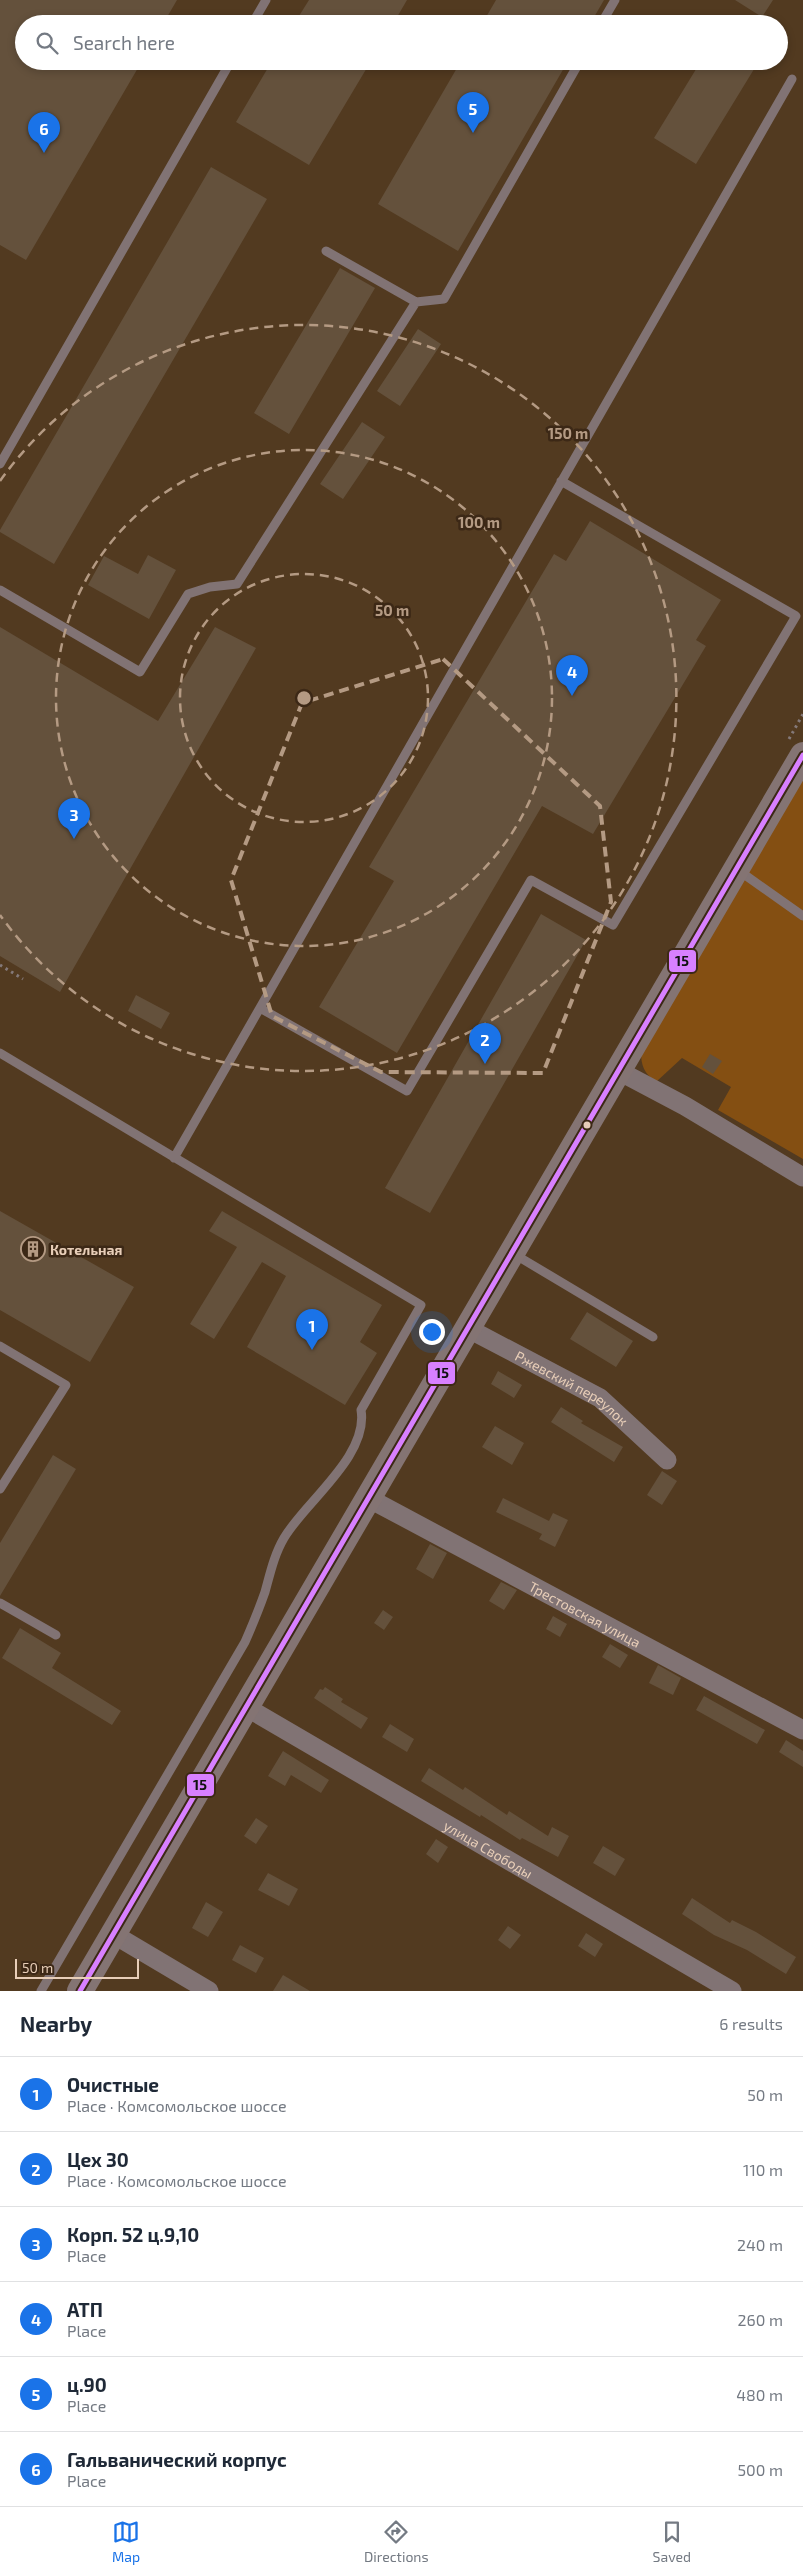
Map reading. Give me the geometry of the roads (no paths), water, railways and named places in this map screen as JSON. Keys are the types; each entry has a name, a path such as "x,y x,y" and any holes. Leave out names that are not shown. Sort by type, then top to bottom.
{"main road":[{"path":"80,1991 735,868 803,755"}],"street":[{"path":"617,1070 685,1106 803,1177"},
{"name":"Ржевский переулок","path":"467,1328 600,1398 667,1460"},
{"name":"Трестовская улица","path":"368,1498 803,1730"},
{"name":"улица Свободы","path":"246,1707 732,1991"},
{"path":"113,1934 209,1991"}],"lane":[{"path":"257,15 266,0"},
{"path":"606,15 615,0"},
{"path":"0,464 226,70"},
{"path":"326,251 416,302 444,299 575,70"},
{"path":"174,1158 792,79"},
{"path":"0,590 140,672 188,594 210,587 237,584 416,302"},
{"path":"260,1008 407,1092 531,880 613,925 796,616 561,481"},
{"path":"735,868 803,916"},
{"path":"0,1053 420,1305 361,1410 362,1420 349,1454 337,1474 295,1520 284,1538 272,1563 264,1594 245,1642 42,1991"},
{"path":"511,1252 653,1337"},
{"path":"0,1346 66,1384 0,1489"},
{"path":"0,1603 56,1635"}],"place":[{"name":"ц.90","path":"473,133"},
{"name":"Гальванический корпус","path":"44,153"},
{"name":"АТП","path":"572,696"},
{"name":"Корп. 52 ц.9,10","path":"74,839"},
{"name":"Цех 30","path":"485,1064"},
{"name":"Котельная","path":"33,1249"},
{"name":"Очистные","path":"312,1350"}]}
